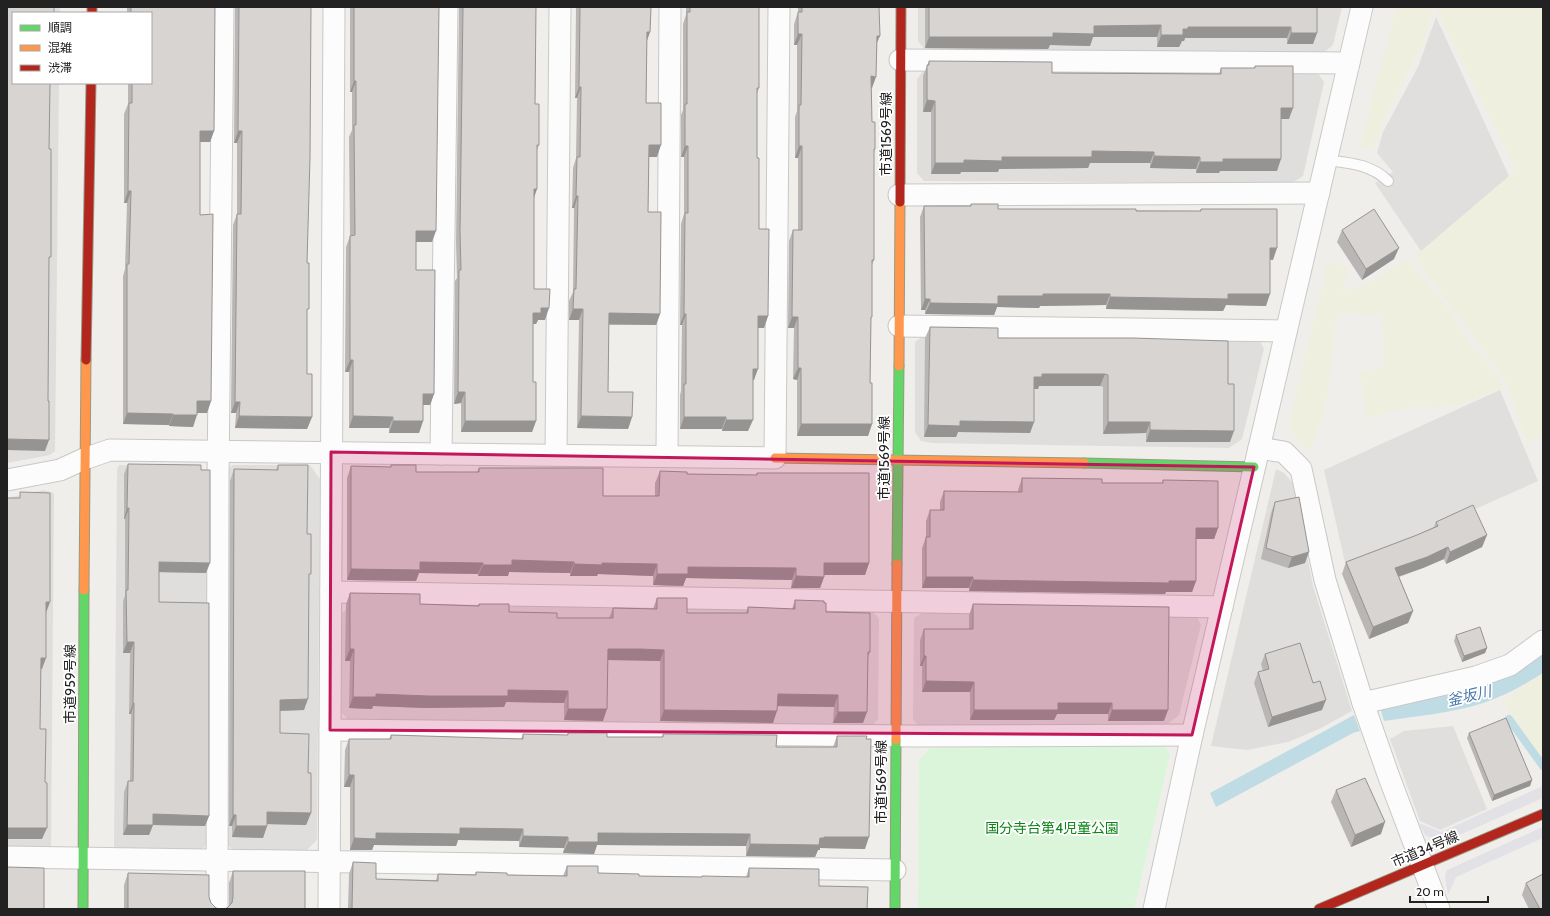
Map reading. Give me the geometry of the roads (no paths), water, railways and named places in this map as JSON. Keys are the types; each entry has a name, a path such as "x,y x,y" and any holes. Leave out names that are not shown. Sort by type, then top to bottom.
{"street":[{"path":"217,909 218,451 223,7"},
{"path":"330,909 330,592 334,7"},
{"path":"441,454 447,7"},
{"path":"556,455 560,7"},
{"path":"667,456 670,7"},
{"path":"775,458 779,7"},
{"name":"市道1569号線","path":"895,909 901,7"},
{"path":"1154,909 1192,735 1362,7"},
{"path":"900,60 1349,63"},
{"name":"市道959号線","path":"83,909 84,459 91,84"},
{"path":"899,195 1319,193"},
{"path":"899,326 1286,331"},
{"path":"7,480 60,470 84,459 110,450 898,459 1257,458 1284,452 1301,469 1325,580 1363,703 1389,777 1439,909"},
{"path":"330,592 1222,606"},
{"path":"1363,703 1476,677 1510,665 1543,641"},
{"path":"330,730 895,735 1192,735"},
{"name":"市道34号線","path":"1320,909 1543,814"},
{"path":"7,857 895,870"}],"lane":[{"path":"1326,160 1366,166 1380,174 1388,181"}],"water":[{"name":"釜坂川","path":"1543,649 1543,673 1507,694 1483,703 1459,709 1384,721 1379,704"},
{"path":"1354,715 1360,731 1353,733 1216,807 1210,793"}],"waterway":[{"path":"1509,719 1543,766"}],"park label":[{"name":"国分寺台第4児童公園","path":"1052,828"}]}
